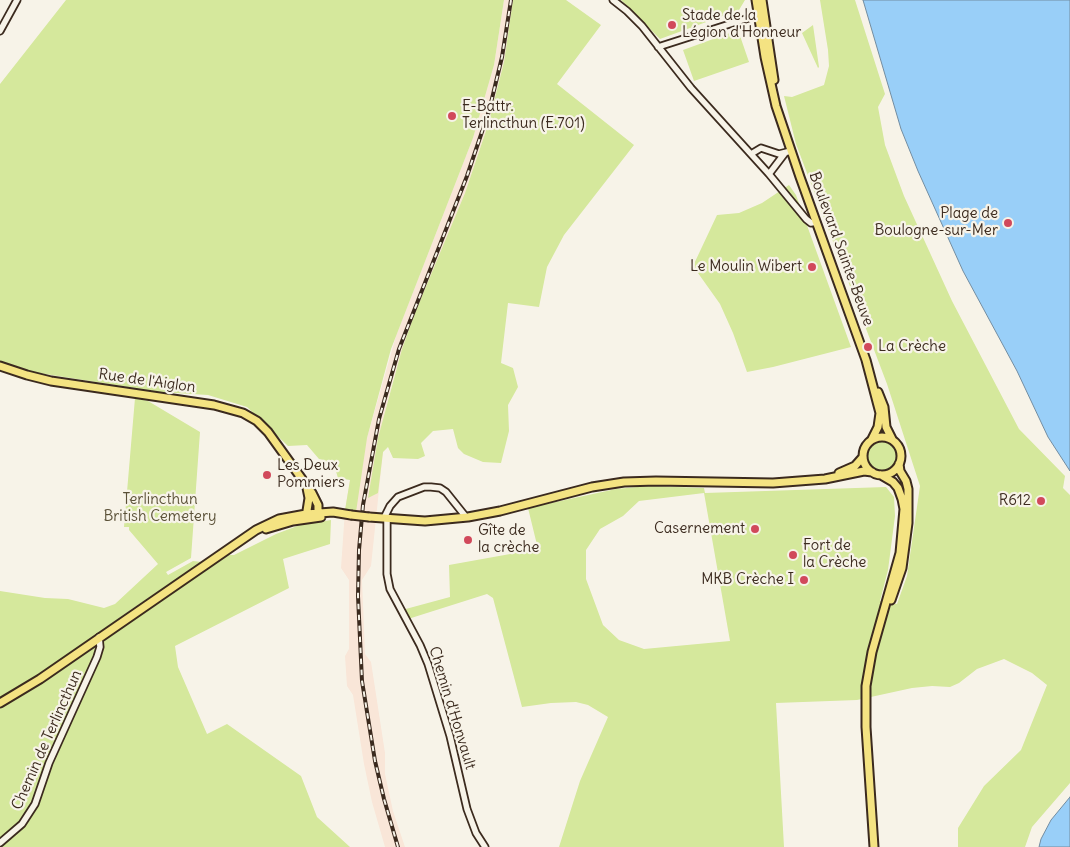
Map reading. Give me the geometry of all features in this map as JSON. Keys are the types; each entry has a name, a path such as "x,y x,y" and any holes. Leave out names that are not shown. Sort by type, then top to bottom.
{"main road":[{"name":"Boulevard Sainte-Beuve","path":"756,0 761,14"},
{"name":"Boulevard Sainte-Beuve","path":"762,0 761,14 769,77 785,132 788,152 860,338 870,376"},
{"name":"Rue de l'Aiglon","path":"0,366 32,377 51,381 233,409 256,422 268,432 317,501 318,515"},
{"path":"870,376 883,404 886,427 901,452 900,472 908,489 906,541 901,572 881,623"},
{"path":"791,482 840,473 855,466 863,457 865,447 878,430 880,416 870,376"},
{"path":"872,439 881,436 892,439"},
{"path":"863,457 866,465 872,472"},
{"path":"881,475 892,472 900,464"},
{"path":"0,703 40,679 252,532 273,521 336,513 425,521 492,513 592,487 624,482 791,482 828,479 864,471 872,472 891,480 898,488 904,509 901,549 870,662 865,702 874,847"},
{"path":"306,516 309,498 307,488"}],"street":[{"path":"0,30 17,0"},
{"path":"612,0 630,14 708,108 770,174 808,221 811,223 816,222"},
{"path":"658,47 761,14"},
{"path":"752,154 761,148 776,154 788,152"},
{"path":"770,174 788,152"},
{"path":"385,518 390,506 398,497 424,487 440,488 446,492 466,517"},
{"name":"Chemin d'Honvault","path":"385,518 389,585 428,664 450,736 467,810 475,830 485,847"},
{"name":"Chemin de Terlincthun","path":"0,843 22,824 35,804 49,764 97,657 100,637"}],"shaded area":[{"path":"504,0 513,0 511,22 504,62 488,125 465,193 407,335 392,384 376,448 383,452 371,566 362,580 365,654 371,662 385,753 385,774 393,811 405,847 385,847 372,802 364,764 353,695 347,686 345,656 349,649 349,580 341,568 345,510 350,480 367,438 396,336 473,138 494,65"}],"green space":[{"path":"66,0 504,0 494,65 473,138 391,349 367,438 356,512 345,510 350,480 338,478 335,468 324,460 319,459 307,445 288,446 247,407 208,395 159,392 26,371 0,361 0,84"},
{"path":"513,0 566,0 601,25 557,84 634,145 564,235 547,267 539,307 508,303 501,363 513,368 518,387 508,405 509,431 501,463 483,462 464,454 458,448 453,429 433,431 421,443 425,456 418,459 393,458 388,447 383,452 378,493 368,498 378,438 402,349 465,193 488,125 504,62"},
{"name":"Stade de la Légion d'Honneur","path":"621,0 745,0 739,10 660,39"},
{"path":"820,0 855,0 885,94 878,107 885,145 904,196 952,301 1019,429 1065,476 1063,488 1070,495 1070,783 1032,827 1025,847 958,847 958,828 984,786 1021,750 1047,685 1032,673 1004,659 977,669 959,683 950,687 912,688 857,700 776,703 784,847 559,847 580,781 608,717 588,705 576,702 522,707 493,598 487,594 408,619 402,610 450,597 449,565 538,549 528,508 616,489 648,486 704,488 705,493 886,487 894,497 895,516 888,570 880,601 897,604 907,576 920,486 887,384 796,144 784,96 792,97 824,85 829,66","holes":["704,493 730,641 644,649 619,640 603,625 586,579 586,550 600,529 623,516 639,501"]},
{"path":"813,25 819,67 818,68 802,33"},
{"path":"738,30 749,62 694,81 683,50"},
{"path":"789,185 796,195 851,347 747,372 720,304 693,266 717,215 739,213 762,203"},
{"name":"Terlincthun British Cemetery","path":"135,398 148,401 200,432 191,558 166,572 168,575 193,561 202,562 48,669 0,698 0,591 45,598 68,599 104,608 115,604 158,564 129,530 129,527 124,527"},
{"path":"882,441 893,445 897,456 893,467 882,471 871,467 867,456 871,445"},
{"path":"331,520 330,544 283,559 289,588 175,646 178,667 207,734 227,724 301,776 317,817 350,847 0,847 0,707 35,688 224,555 234,555 276,534 300,525"}],"water":[{"name":"Plage de Boulogne-sur-Mer","path":"863,0 1070,0 1070,471 1048,437 1017,371 963,271 918,171 901,129"},
{"path":"1070,797 1070,847 1039,847 1051,820"}],"railway":[{"path":"398,847 375,761 362,681 358,596 359,550 363,505 379,419 399,349 467,176 489,111 502,57 511,0"}],"place":[{"name":"Stade de la Légion d'Honneur","path":"672,25"},
{"name":"E-Battr. Terlincthun (E.701)","path":"452,116"},
{"name":"Plage de Boulogne-sur-Mer","path":"1008,223"},
{"name":"Le Moulin Wibert","path":"812,267"},
{"name":"La Crèche","path":"868,347"},
{"name":"Les Deux Pommiers","path":"267,475"},
{"name":"R612","path":"1041,501"},
{"name":"Casernement","path":"755,529"},
{"name":"Gîte de la crèche","path":"468,540"},
{"name":"Fort de la Crèche","path":"793,555"},
{"name":"MKB Crèche I","path":"804,580"}]}
